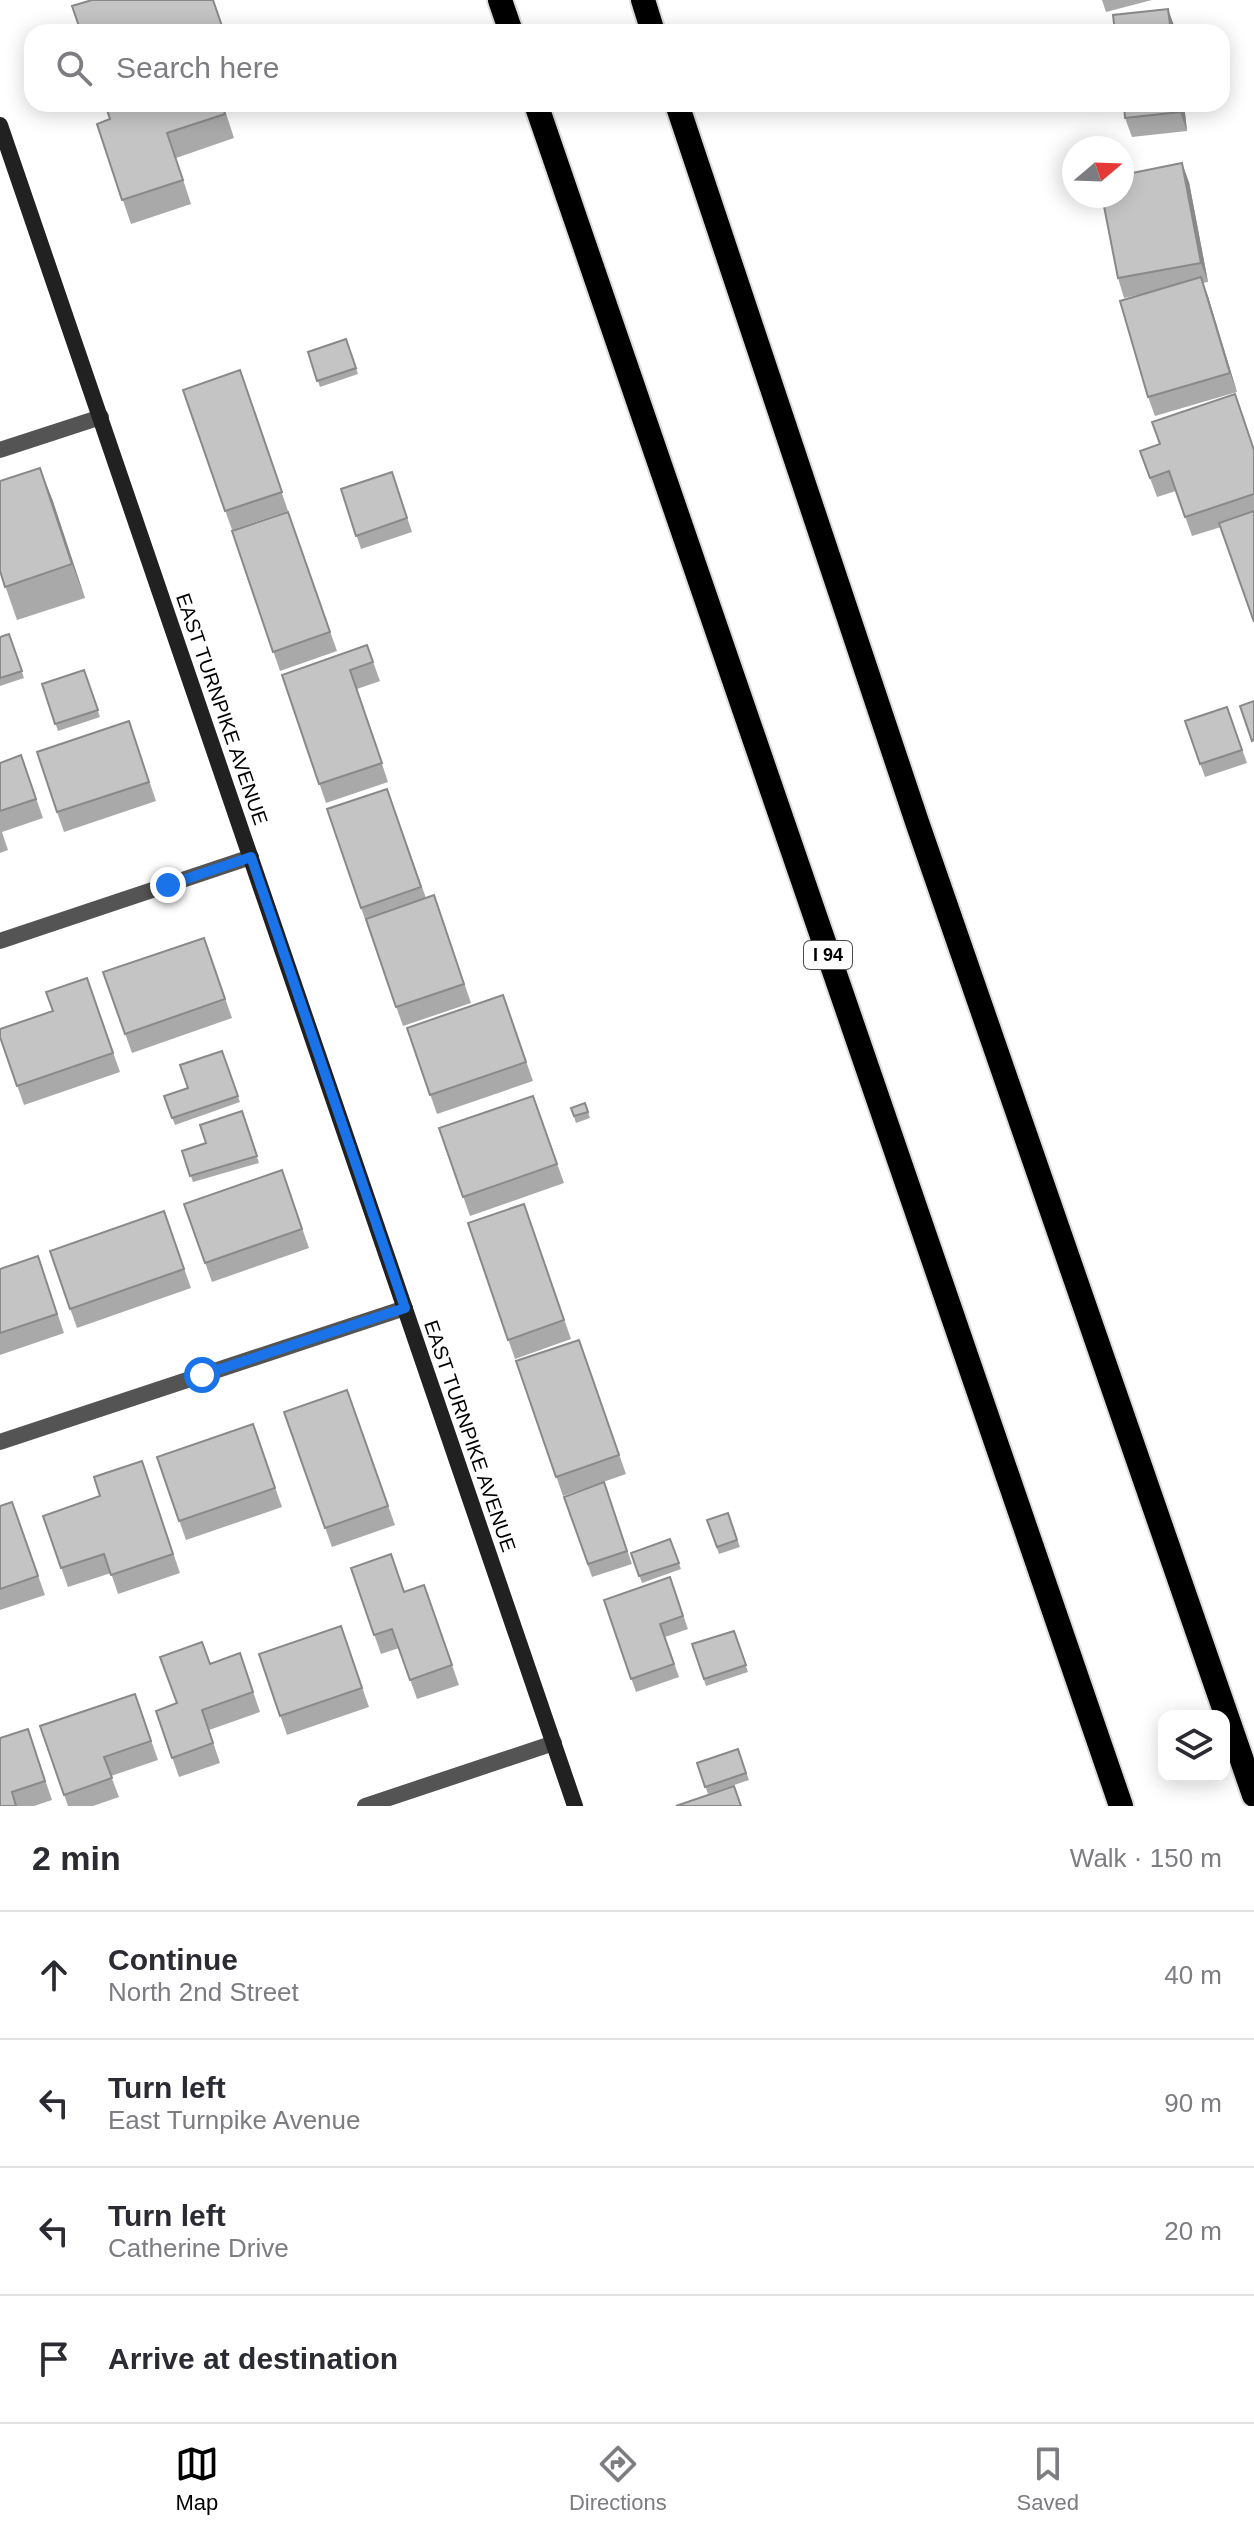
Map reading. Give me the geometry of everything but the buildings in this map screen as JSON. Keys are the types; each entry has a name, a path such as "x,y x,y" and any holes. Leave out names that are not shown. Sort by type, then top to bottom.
{"highway":[{"path":"500,0 508,24"},
{"path":"643,0 650,24"},
{"name":"I 94","path":"539,112 1121,1806"},
{"path":"680,112 917,822 1254,1795"}],"street":[{"name":"EAST TURNPIKE AVENUE","path":"0,125 575,1806"},
{"path":"0,450 101,417"},
{"path":"0,941 251,857"},
{"path":"0,1442 405,1308"},
{"path":"365,1806 554,1743"}],"route":[{"path":"168,885 251,857 405,1308 202,1375"}]}
